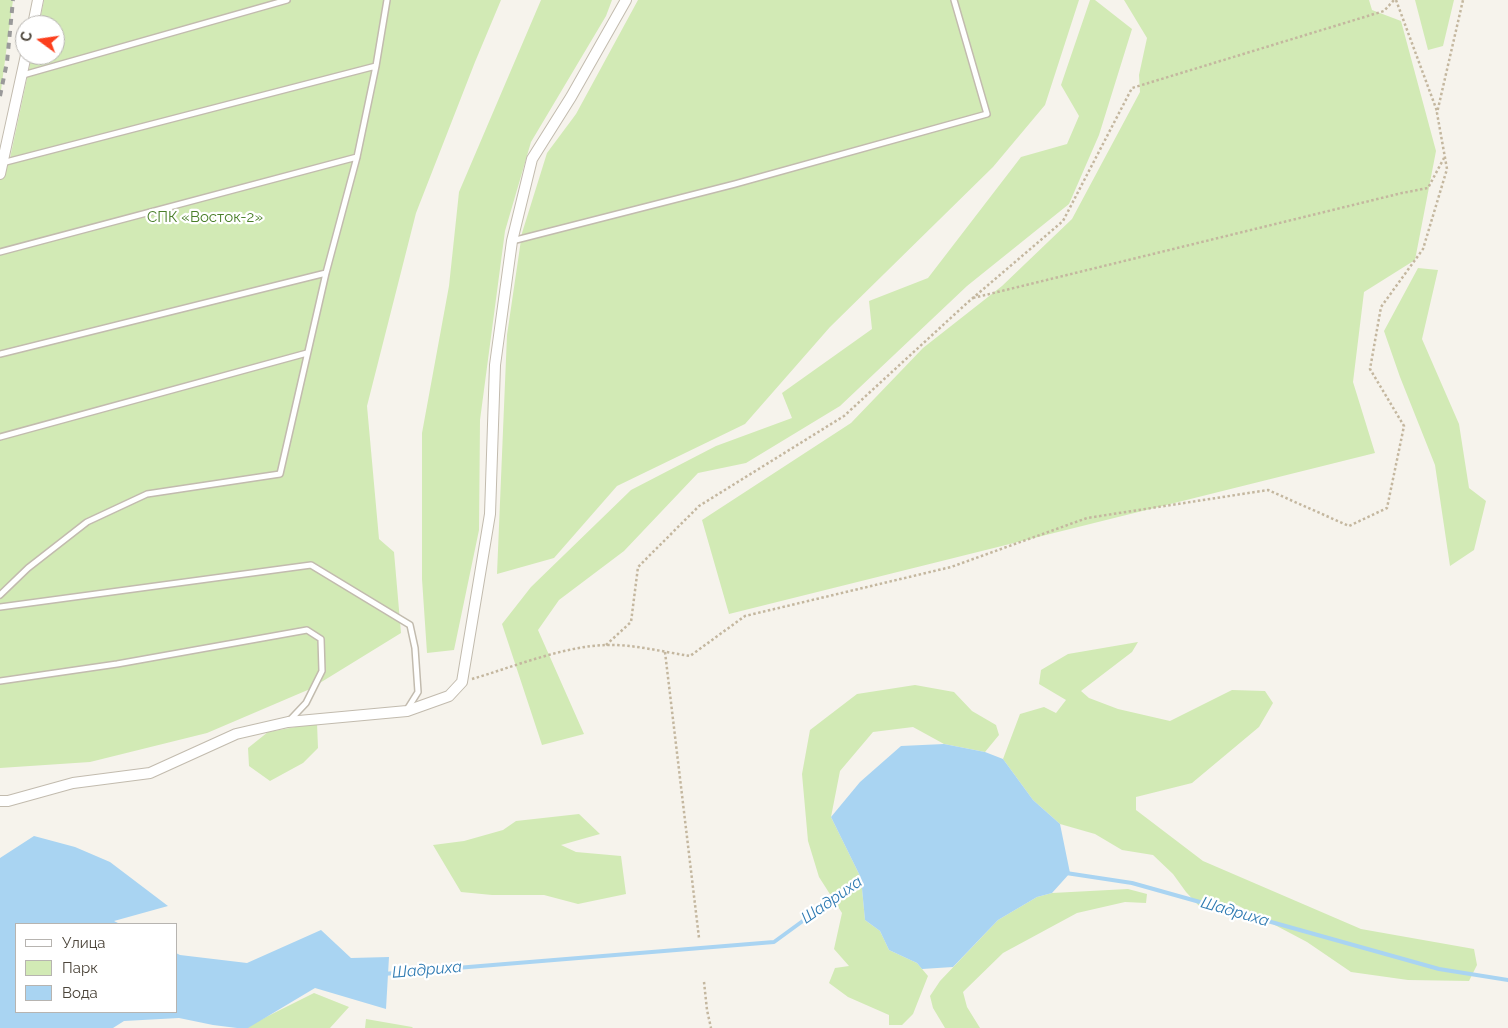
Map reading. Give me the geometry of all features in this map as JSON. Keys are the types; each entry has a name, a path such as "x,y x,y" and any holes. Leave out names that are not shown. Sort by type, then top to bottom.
{"street":[{"path":"35,15 38,0"},
{"path":"0,801 73,782 150,773 236,734 288,722 407,711 448,696 462,682 490,514 495,366 512,241 532,159 571,97 626,0"},
{"path":"0,174 24,65"}],"lane":[{"path":"22,75 287,0"},
{"path":"0,595 28,568 88,522 147,494 280,474 326,273 357,157 376,66 387,0"},
{"path":"512,241 745,181 987,114 954,0"},
{"path":"1,164 376,66"},
{"path":"0,252 357,157"},
{"path":"0,354 326,273"},
{"path":"0,437 307,353"},
{"path":"0,607 311,564 410,626 415,648 418,692 407,711"},
{"path":"0,681 117,664 307,630 321,639 322,671 306,703 288,722"}],"path":[{"path":"462,682 568,650 606,645 690,656 746,616 951,567 1087,518 1268,490 1349,526 1387,508 1404,426 1370,369 1381,307 1423,249 1447,169 1437,113 1395,0 1384,11 1132,88 1063,221 972,299 844,416 699,506 638,566 631,622 606,645"},
{"path":"1437,113 1463,0"},
{"path":"972,299 1428,188 1445,157"},
{"path":"665,652 699,938"},
{"path":"704,982 711,1028"}],"green space":[{"path":"0,0 13,0 0,98"},
{"name":"СПК «Восток-2»","path":"44,0 501,0 416,213 367,406 379,539 394,552 401,633 310,689 207,733 90,762 0,768 0,172 10,158 30,65 65,65 65,15 41,15"},
{"path":"541,0 612,0 606,16 531,142 505,231 480,420 479,530 454,650 427,653 422,579 422,433 449,286 459,192"},
{"path":"638,0 1079,0 1045,105 993,167 830,327 745,424 617,486 554,558 497,574 507,335 522,233 547,153 576,114"},
{"path":"1090,0 1095,0 1132,29 1099,135 1069,204 967,286 840,406 746,463 698,473 624,551 559,600 538,630 584,734 542,745 502,624 531,587 631,490 716,446 792,418 782,393 872,329 869,301 928,278 1021,157 1067,144 1079,116 1061,85"},
{"path":"1124,0 1369,0 1372,10 1401,21 1436,151 1415,260 1364,292 1353,382 1375,453 729,614 702,520 851,423 923,348 1002,286 1072,219 1140,92 1139,75 1147,38"},
{"path":"1415,0 1454,0 1443,46 1428,50"},
{"path":"1418,268 1438,270 1422,339 1459,424 1469,488 1486,501 1474,550 1450,566 1435,465 1384,331"},
{"path":"1138,642 1132,652 1081,691 1089,698 1118,709 1170,721 1232,690 1265,691 1273,703 1259,727 1192,783 1136,797 1136,810 1203,861 1361,929 1474,949 1477,965 1469,981 1408,980 1351,972 1307,942 1237,905 1200,907 1173,874 1153,855 1122,850 1095,834 1060,824 1033,800 1003,759 1020,714 1044,707 1056,713 1066,700 1039,684 1041,670 1068,654"},
{"path":"915,685 954,692 972,711 996,725 999,735 985,752 944,744 913,727 873,732 840,771 831,817 861,878 865,920 880,931 889,950 917,963 928,976 913,1014 902,1025 889,1025 889,1015 848,997 829,983 835,968 849,966 834,949 842,913 819,877 808,841 802,774 810,730 857,694"},
{"path":"317,723 318,748 303,763 270,781 249,766 248,748 268,732"},
{"path":"579,814 600,834 561,845 576,852 621,856 626,894 578,904 544,895 492,895 461,892 433,845 464,841 503,830 516,821"},
{"path":"1128,889 1147,894 1146,903 1125,902 1077,913 1003,953 963,992 967,1007 980,1028 945,1028 933,1008 930,996 940,981 998,920 1037,897 1052,893"},
{"path":"314,993 349,1007 330,1028 244,1028"},
{"path":"366,1019 412,1027 413,1028 365,1028"}],"water":[{"path":"944,744 985,752 1003,759 1033,800 1060,824 1070,873 1052,893 1037,897 998,920 953,967 922,969 917,963 889,950 880,931 865,920 861,878 831,817 860,782 901,746"},
{"path":"34,836 75,847 110,862 168,906 114,921 118,923 15,923 15,1013 178,1013 178,954 247,963 321,930 351,958 389,957 386,1009 315,988 248,1028 213,1025 179,1018 124,1021 113,1028 0,1028 0,858"}],"waterway":[{"name":"Шадриха","path":"1066,873 1132,883 1439,969 1508,980"},
{"name":"Шадриха","path":"383,974 774,942 863,877"}],"railway":[{"path":"0,96 7,62 13,0"}]}
